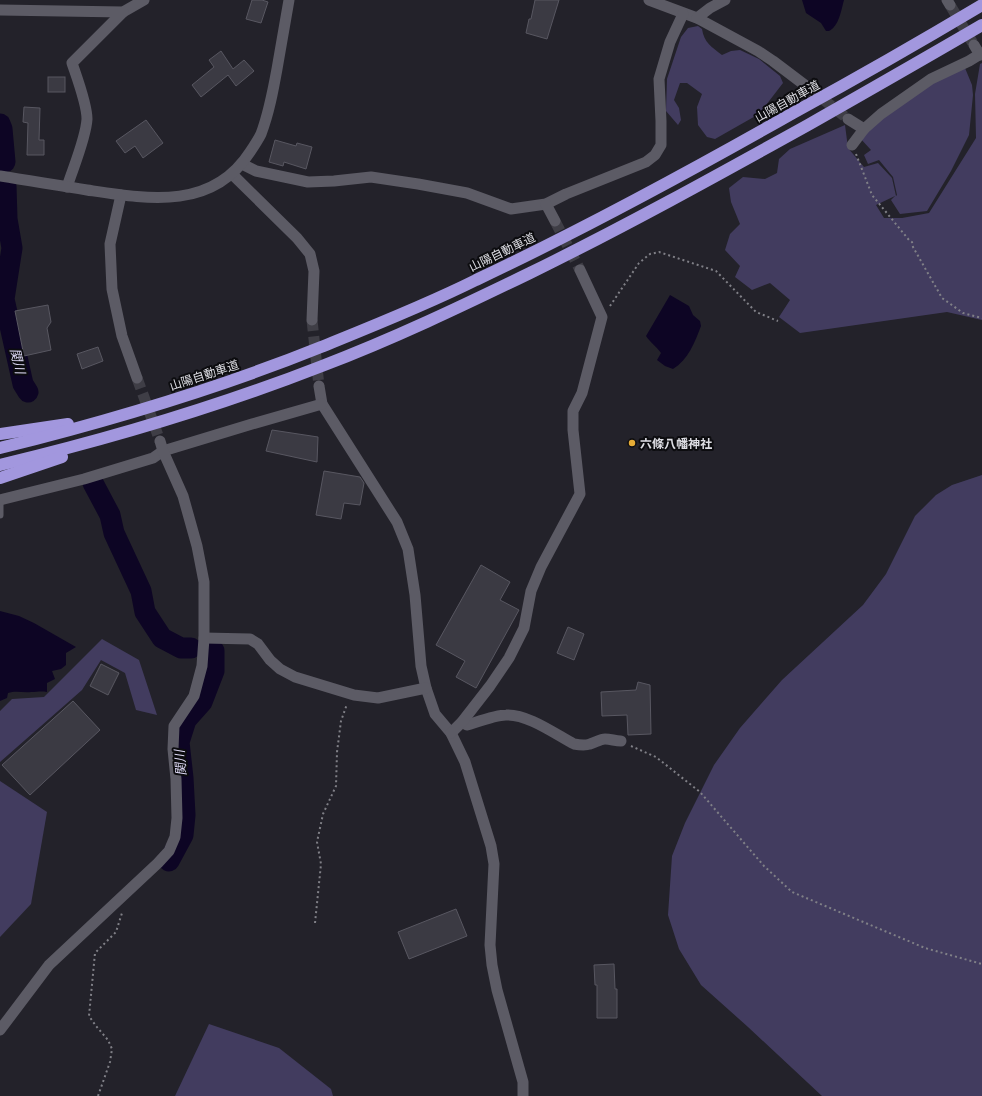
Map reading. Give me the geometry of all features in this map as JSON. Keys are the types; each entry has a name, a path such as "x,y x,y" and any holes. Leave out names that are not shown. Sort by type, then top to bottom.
{"highway":[{"name":"山陽自動車道","path":"0,448 124,415 249,374 378,324 473,282 586,226 704,164 925,39 982,5"},
{"path":"0,478 255,391 391,338 579,249 712,179 934,54 982,25"},
{"path":"0,465 128,432 192,412"},
{"path":"0,434 124,415"}],"street":[{"path":"67,187 83,138 87,119 84,103 72,63 123,12 144,0"},
{"path":"0,176 122,195 152,198 176,198 199,192 217,184 232,174 242,164 260,136 266,120 272,95 289,0"},
{"path":"649,0 697,18 773,61 810,90"},
{"path":"697,18 710,8 725,0"},
{"path":"0,10 123,12"},
{"path":"242,164 256,171 308,182 371,177 467,193 511,208 546,204 566,194 646,162 655,155 661,145 659,79 670,42 683,14"},
{"path":"852,145 864,129 881,114 931,79 969,61 979,51"},
{"path":"848,119 864,129"},
{"path":"232,174 297,238 310,254 314,271 312,320"},
{"path":"122,195 110,244 112,289 122,336 137,378"},
{"path":"546,204 555,221"},
{"path":"451,733 462,722 490,686 509,658 524,628 531,590 541,567 580,494 573,430 573,411 582,393 602,317 580,270"},
{"path":"319,386 322,404 397,522 408,549 415,595 421,666 426,688 435,714 451,733 465,762 491,846 494,864 490,945 492,965 497,990 523,1082 523,1096"},
{"path":"0,500 84,479 145,461 153,458 162,446 252,424 322,404"},
{"path":"0,1030 49,965 169,851 175,837 177,818 176,779 173,749 174,726 194,696 202,666 204,638 204,582 197,546 183,496 162,446"},
{"path":"204,638 250,639 258,644 280,670 295,677 354,695 378,698 426,688"},
{"path":"462,722 467,725 505,715 514,715 528,719 574,744 590,744 605,739 614,742 621,742"}],"lane":[{"path":"0,500 0,515"}],"path":[{"path":"852,145 872,194 912,242 942,298 963,313 982,318"},
{"path":"602,317 639,263 650,254 659,252 716,271 756,312 778,321"},
{"path":"315,923 321,864 317,842 323,814 336,786 337,752 341,721 348,700 354,695"},
{"path":"621,742 656,757 700,792 764,866 792,892 925,948 982,964"},
{"path":"98,1096 110,1062 112,1049 108,1040 90,1016 95,953 116,932 124,905 120,897"}],"shaded area":[{"path":"802,0 844,0 841,13 835,26 829,31 826,31 821,23 806,13"},
{"path":"698,26 702,29 703,34 709,44 722,55 731,51 740,50 759,59 780,76 783,83 759,114 715,139 707,137 698,125 697,107 702,94 687,83 680,83 674,100 679,108 681,120 678,125 666,111 667,79 681,37 688,28"},
{"path":"982,63 982,320 947,312 800,333 779,317 790,300 770,283 752,290 735,277 740,266 725,250 730,234 740,224 731,202 729,188 743,177 765,179 777,173 779,159 790,149 845,125 848,148 864,167 878,163 892,178 896,196 893,177 879,160 868,164 864,155 871,150 860,138 876,121 933,81 965,68 972,85 973,95 969,135 951,171 927,211 900,214 891,200 895,196 876,205 884,218 902,218 929,213 976,138 975,94 980,64"},
{"path":"670,295 689,306 693,315 700,321 701,326 687,356 673,369 665,366 657,360 661,353 646,336"},
{"path":"982,475 982,1096 822,1096 701,985 679,949 668,915 672,856 685,823 714,765 740,728 782,680 863,605 886,574 915,516 936,495 952,485"},
{"path":"0,611 19,616 34,623 76,647 66,653 66,665 61,669 52,671 55,679 47,683 47,692 11,692 8,693 7,698 0,701"},
{"path":"102,639 139,660 157,715 136,710 125,673 101,660 82,690 0,762 0,711 12,699 44,697"},
{"path":"0,781 47,812 31,904 0,937"},
{"path":"209,1024 279,1048 331,1089 333,1096 175,1096"}],"building":[{"path":"252,0 262,0 268,2 261,23 246,19"},
{"path":"535,0 559,0 547,39 526,33"},
{"path":"221,51 233,69 244,60 254,71 236,86 228,75 201,97 192,85 214,67 209,60"},
{"path":"48,77 65,77 65,92 48,92"},
{"path":"24,107 40,108 39,140 44,140 44,155 27,155 28,123 23,122"},
{"path":"146,120 163,143 143,158 135,146 125,153 116,141"},
{"path":"275,140 296,146 297,143 312,147 306,169 284,162 283,166 269,162"},
{"path":"48,305 51,322 47,328 51,350 24,356 15,311"},
{"path":"98,347 103,361 82,369 77,354"},
{"path":"272,430 318,437 317,462 266,451"},
{"path":"324,471 360,477 364,483 360,505 344,503 341,519 316,515"},
{"path":"481,565 510,582 500,600 519,610 476,688 456,677 465,661 436,645"},
{"path":"568,627 584,634 574,660 557,653"},
{"path":"101,664 119,673 108,695 90,686"},
{"path":"638,682 650,685 651,734 628,735 627,715 602,716 601,692 636,690"},
{"path":"73,701 100,730 30,795 2,765"},
{"path":"456,909 467,936 409,959 398,932"},
{"path":"614,964 615,989 617,989 617,1018 597,1018 597,985 595,985 594,965"}],"waterway":[{"name":"関川","path":"0,124 2,129 5,162"},
{"name":"関川","path":"6,186 7,219 12,248 4,299 23,384 28,392"},
{"name":"関川","path":"93,483 110,515 114,533 141,591 145,612 162,638 181,648 191,648"},
{"name":"関川","path":"169,861 183,835 185,815 179,742 186,720 202,702 214,671 214,651 210,649"}],"tunnel":[{"path":"950,5 974,45"},
{"path":"810,89 848,119"},
{"path":"555,221 580,270"},
{"path":"312,320 319,386"},
{"path":"137,378 160,441"}],"place":[{"name":"六條八幡神社","path":"632,443"}]}
